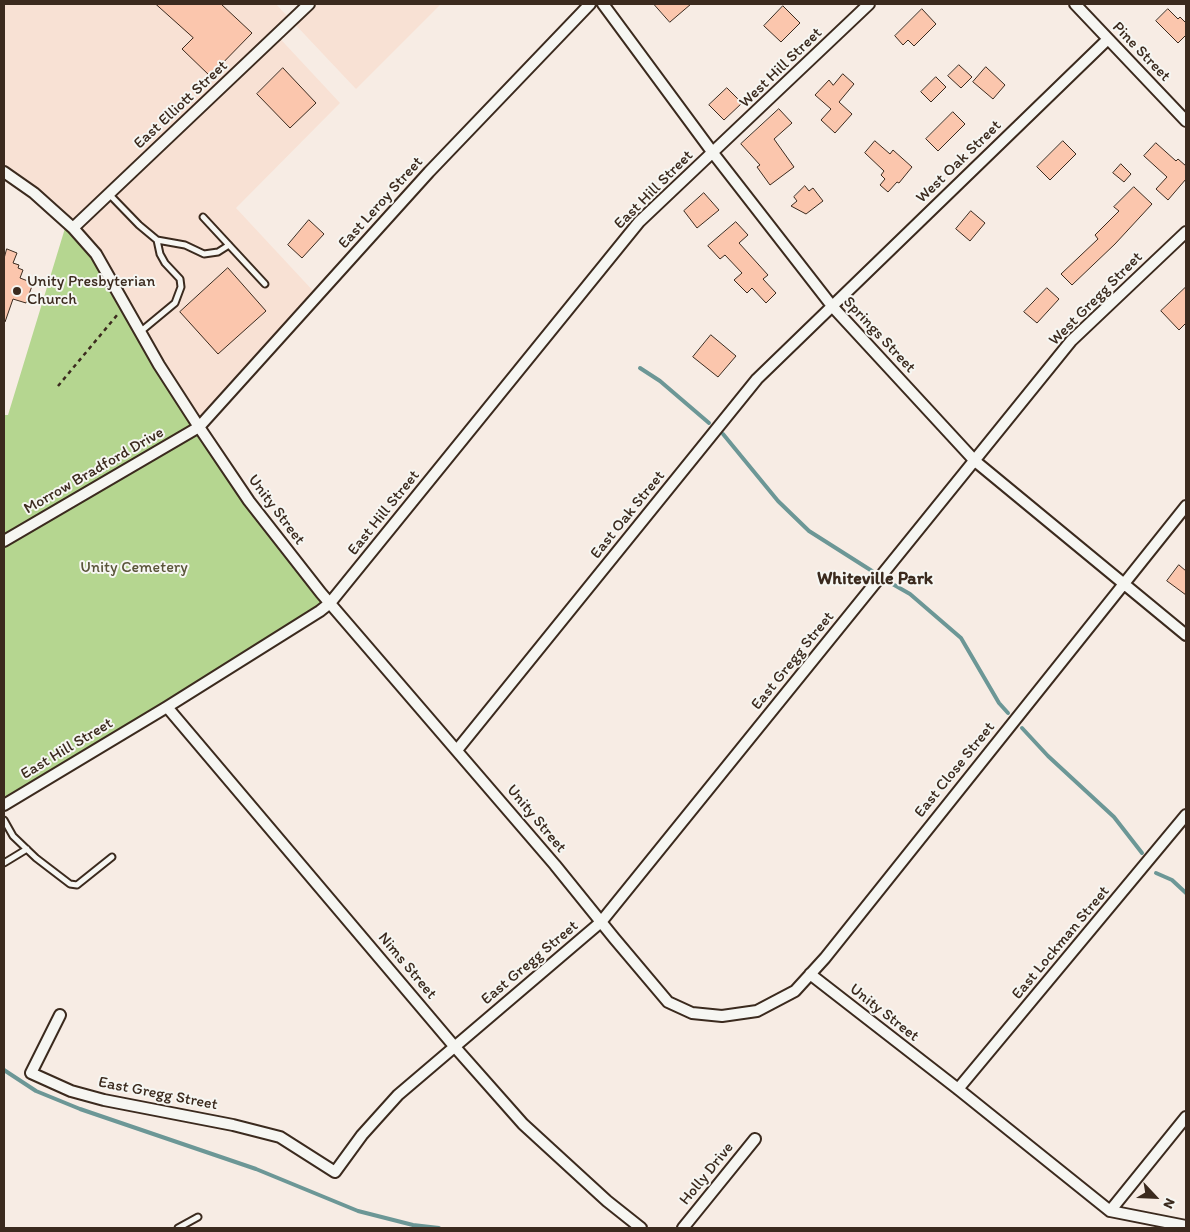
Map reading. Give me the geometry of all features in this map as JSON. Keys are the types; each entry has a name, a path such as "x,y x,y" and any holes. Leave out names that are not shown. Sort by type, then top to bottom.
{"street":[{"name":"East Elliott Street","path":"73,228 309,4"},
{"name":"East Leroy Street","path":"199,427 429,172 590,4"},
{"name":"Springs Street","path":"602,4 713,153 832,306 975,461 1123,585 1186,635"},
{"name":"West Hill Street","path":"713,153 869,4"},
{"name":"Pine Street","path":"1075,4 1186,121"},
{"name":"West Oak Street","path":"832,306 1108,39"},
{"name":"East Hill Street","path":"4,805 168,707 320,612 330,603 639,222 713,153"},
{"name":"Unity Street","path":"4,172 34,193 73,228 96,254 140,332 199,427 250,501 330,603 555,865 668,1002 692,1013 722,1016 757,1011 795,991 810,974 958,1089 1110,1211 1186,1226"},
{"name":"West Gregg Street","path":"975,461 1071,341 1186,232"},
{"name":"East Oak Street","path":"457,750 757,379 832,306"},
{"name":"Morrow Bradford Drive","path":"4,541 199,427"},
{"name":"East Gregg Street","path":"60,1015 31,1073 71,1091 104,1100 233,1125 280,1137 335,1172 362,1135 398,1095 601,922 975,461"},
{"name":"East Close Street","path":"810,974 1186,506"},
{"name":"Nims Street","path":"168,707 454,1046 523,1124 607,1201 641,1228"},
{"name":"East Lockman Street","path":"958,1089 1186,815"},
{"path":"1110,1211 1186,1118"},
{"name":"Holly Drive","path":"683,1228 755,1139"}],"lane":[{"path":"109,194 139,225 157,240 185,245 204,254 218,252 229,245"},
{"path":"203,217 265,284"},
{"path":"140,332 175,304 181,287 180,279 165,263 160,254 157,240"},
{"path":"4,820 13,836 26,849 70,884 77,885 112,857"},
{"path":"4,863 26,849"},
{"path":"178,1228 198,1217"}],"path":[{"path":"58,386 126,306"}],"shaded area":[{"path":"4,4 276,4 287,16 272,30 340,103 236,208 316,294 201,422 66,225 4,175"},
{"path":"306,4 441,4 356,89 290,19"}],"green space":[{"name":"Unity Cemetery","path":"66,225 95,256 155,363 327,603 4,802 4,415 8,415"}],"building":[{"path":"156,4 221,4 252,33 210,76 182,49 193,38"},
{"path":"654,4 691,4 670,22"},
{"path":"783,6 800,23 781,42 764,26"},
{"path":"922,9 936,24 914,46 908,40 903,45 895,36"},
{"path":"1168,9 1178,19 1180,17 1186,23 1186,35 1178,43 1156,21"},
{"path":"959,65 972,77 961,88 948,76"},
{"path":"986,67 1005,85 993,99 973,82"},
{"path":"283,68 316,103 290,128 257,94"},
{"path":"843,74 854,84 839,102 852,114 835,133 821,120 831,109 815,95 829,80 833,85"},
{"path":"936,77 946,87 931,102 921,92"},
{"path":"727,88 742,103 724,120 709,105"},
{"path":"779,109 792,123 774,139 794,167 770,185 757,167 760,165 741,144"},
{"path":"953,112 965,124 938,151 926,139"},
{"path":"875,141 890,154 893,150 912,167 899,183 897,182 888,192 880,185 885,179 881,175 884,171 865,153"},
{"path":"1063,141 1076,154 1050,180 1037,167"},
{"path":"1156,143 1176,161 1178,159 1186,166 1186,179 1168,200 1156,189 1167,177 1144,156"},
{"path":"1121,164 1131,174 1124,182 1113,173"},
{"path":"805,186 809,191 813,188 823,201 806,214 791,206 797,201 794,197"},
{"path":"1134,187 1152,204 1115,244 1072,285 1061,274 1098,239 1095,235 1119,211 1114,207"},
{"path":"704,193 719,210 697,228 684,211"},
{"path":"971,211 985,223 970,241 956,229"},
{"path":"309,220 324,234 302,258 288,245"},
{"path":"736,222 748,235 739,243 768,275 763,279 776,293 766,303 752,288 747,293 734,280 742,273 725,255 720,259 708,246"},
{"name":"Unity Presbyterian Church","path":"7,249 17,253 13,263 19,265 18,268 23,270 20,278 33,283 26,303 13,299 5,322 4,259"},
{"path":"228,268 266,311 218,354 180,312"},
{"path":"1186,287 1186,323 1179,330 1161,311"},
{"path":"1047,288 1059,299 1037,323 1024,312"},
{"path":"711,335 736,356 718,377 693,357"},
{"path":"1179,565 1186,571 1186,595 1167,581"}],"waterway":[{"path":"640,368 660,381 709,423"},
{"path":"723,434 778,501 809,531 872,571"},
{"path":"889,582 910,594 961,638 999,703 1008,713"},
{"path":"1022,728 1048,756 1114,817 1142,853"},
{"path":"1156,873 1172,880 1186,893"},
{"path":"4,1070 36,1091 80,1109 256,1169 358,1211 413,1225 439,1228"}],"place":[{"name":"Unity Presbyterian Church","path":"17,291"}],"district":[{"name":"Whiteville Park","path":"875,579"}]}
